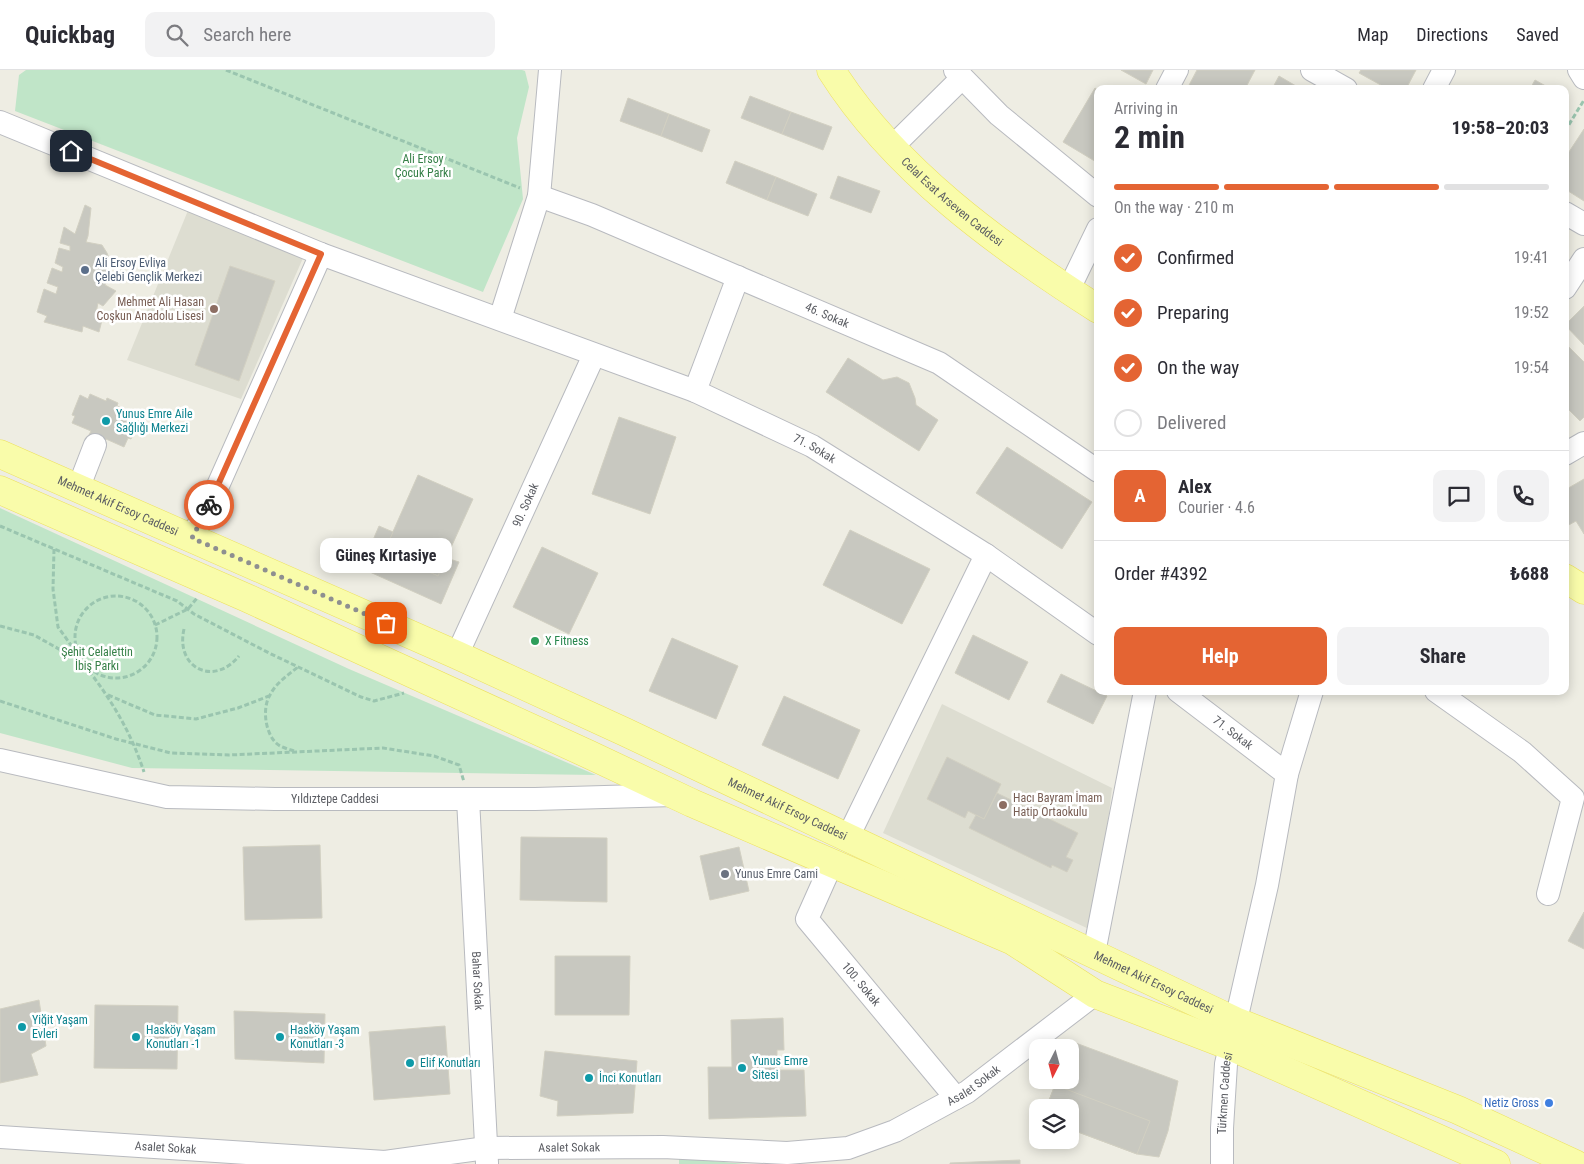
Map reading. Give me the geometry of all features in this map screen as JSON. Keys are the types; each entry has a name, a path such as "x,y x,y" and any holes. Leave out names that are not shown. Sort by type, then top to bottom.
{"main road":[{"name":"Celal Esat Arseven Caddesi","path":"831,70 858,108 892,147 926,181 966,216 1010,250 1094,307"},
{"name":"Mehmet Akif Ersoy Caddesi","path":"0,454 457,655 1094,953 1232,1034 1496,1164"},
{"name":"Mehmet Akif Ersoy Caddesi","path":"0,490 432,682 674,795 1013,941 1095,994 1232,1034 1458,1110 1574,1164"},
{"path":"1569,581 1584,590"}],"street":[{"path":"500,319 540,196 550,70"},
{"path":"1169,85 1177,70"},
{"path":"1312,70 1339,85"},
{"path":"1436,85 1444,70"},
{"path":"1579,70 1584,78"},
{"path":"892,147 959,74 999,115 1094,193"},
{"name":"71. Sokak","path":"0,122 321,254 695,391 812,446 986,555 1094,631"},
{"name":"46. Sokak","path":"540,196 592,215 939,363 1094,468"},
{"path":"1569,215 1584,224"},
{"path":"1068,291 1094,237"},
{"path":"192,538 208,508 321,254"},
{"path":"1569,282 1584,259"},
{"path":"695,391 738,278"},
{"name":"90. Sokak","path":"457,655 594,355"},
{"path":"78,489 96,445"},
{"path":"848,838 986,555"},
{"path":"1094,953 1144,695"},
{"name":"71. Sokak","path":"1183,695 1287,774"},
{"name":"Türkmen Caddesi","path":"1222,1164 1226,1064 1267,885 1287,774 1311,695"},
{"path":"1442,695 1522,752 1573,798 1548,894"},
{"name":"Yıldıztepe Caddesi","path":"0,760 167,797 275,800 535,799 674,795"},
{"name":"Bahar Sokak","path":"468,799 487,1156"},
{"name":"100. Sokak","path":"832,862 807,919 956,1098"},
{"name":"Asalet Sokak","path":"0,1137 183,1156 385,1162 663,1147 787,1158 848,1148 895,1131 967,1092 1095,994"}],"path":[{"path":"226,70 540,196"},
{"path":"1569,124 1584,100"},
{"path":"0,526 177,601 188,609 298,667 361,697 374,701 396,696 432,682"},
{"path":"54,549 54,589 58,627 106,695 135,744 152,794"},
{"path":"154,626 188,609 210,582"},
{"path":"0,626 34,636 83,662 93,671 105,677 118,678 131,676 143,668 151,658 156,646 156,632 153,619 145,608 134,601 120,597 107,597 94,602 84,611 77,623 74,637 76,650 83,662"},
{"path":"184,629 181,639 182,649 187,659 203,671 214,672 224,670 233,664 239,656"},
{"path":"106,695 154,715 196,719 238,708 269,696 284,678 298,667"},
{"path":"269,696 266,713 268,733 277,744 297,752"},
{"path":"0,701 116,739 171,753 229,755 383,748 434,756 459,765 468,799"}],"shaded area":[{"name":"Mehmet Ali Hasan Coşkun Anadolu Lisesi","path":"189,208 303,258 241,399 127,360"},
{"name":"Hacı Bayram İmam Hatip Ortaokulu","path":"942,704 1112,788 1091,930 883,833"}],"green space":[{"name":"Ali Ersoy Çocuk Parkı","path":"26,70 522,70 525,71 529,87 517,138 523,199 483,292 15,111 19,75"},
{"name":"Şehit Celalettin İbiş Parkı","path":"0,508 349,669 596,775 132,768 0,733"},
{"path":"679,1158 746,1164 679,1164"}],"building":[{"path":"1121,70 1153,70 1146,84"},
{"path":"1197,70 1255,70 1247,85 1189,85"},
{"path":"1361,70 1416,70 1408,85 1381,85 1359,73"},
{"path":"1279,76 1294,85 1274,85"},
{"path":"1535,80 1544,85 1532,85"},
{"path":"1094,90 1094,161 1063,142"},
{"path":"750,96 791,112 782,134 741,118"},
{"path":"628,98 669,114 661,136 620,121"},
{"path":"791,112 832,127 823,150 782,134"},
{"path":"669,114 710,130 702,152 661,136"},
{"path":"1584,129 1584,201 1569,192 1569,152"},
{"path":"735,161 776,177 767,200 726,183"},
{"path":"838,176 880,191 871,213 830,198"},
{"path":"776,177 817,194 808,216 767,200"},
{"name":"Ali Ersoy Evliya Çelebi Gençlik Merkezi","path":"85,205 91,208 86,242 102,245 107,253 111,263 105,285 116,291 103,306 98,303 96,313 103,316 99,332 83,326 82,332 44,322 47,316 37,312 44,289 56,294 58,287 47,283 52,268 62,272 63,267 55,263 59,248 70,251 70,246 60,243 64,227 75,234"},
{"path":"230,266 275,281 239,381 195,365"},
{"path":"1584,306 1584,345 1569,329 1569,321"},
{"path":"1569,347 1584,362 1584,417 1580,421 1569,410"},
{"path":"848,358 883,380 897,377 909,383 916,405 938,420 919,451 826,392"},
{"name":"Yunus Emre Aile Sağlığı Merkezi","path":"90,394 106,401 107,398 118,403 117,406 132,413 131,416 140,420 131,439 128,438 124,447 106,439 105,442 89,435 91,431 72,423 75,416 72,415 80,395 88,399"},
{"path":"619,417 676,437 650,514 592,494"},
{"path":"1007,447 1092,502 1062,549 976,493"},
{"path":"418,475 473,499 438,576 384,552"},
{"path":"1584,479 1584,534 1576,521 1569,525 1569,488"},
{"path":"379,526 393,532 384,552 438,576 446,558 459,562 441,604 361,568"},
{"path":"850,530 930,569 902,624 823,585"},
{"path":"542,547 598,573 569,634 513,607"},
{"path":"973,635 1028,662 1009,700 955,673"},
{"path":"672,638 738,666 716,719 649,691"},
{"path":"1061,674 1094,690 1094,695 1107,696 1093,724 1047,702"},
{"path":"784,696 860,730 838,779 762,745"},
{"path":"947,757 1001,784 984,819 968,811 965,818 927,799"},
{"path":"997,793 1078,833 1066,857 1073,860 1067,872 1052,865 1051,868 969,828 976,815 984,819"},
{"path":"521,837 607,838 607,902 520,900"},
{"path":"320,845 322,918 245,920 243,847"},
{"name":"Yunus Emre Cami","path":"739,847 749,891 710,900 700,856"},
{"path":"1584,912 1584,949 1568,941"},
{"path":"555,956 630,956 629,1015 555,1015"},
{"name":"Yiğit Yaşam Evleri","path":"39,1000 46,1046 31,1054 38,1075 0,1083 0,1009"},
{"name":"Hasköy Yaşam Konutları -1","path":"95,1005 178,1006 177,1069 94,1068"},
{"name":"Hasköy Yaşam Konutları -3","path":"234,1011 325,1014 324,1063 235,1059"},
{"name":"Yunus Emre Sitesi","path":"783,1018 784,1050 777,1050 777,1070 804,1070 806,1116 709,1119 708,1067 732,1067 731,1020"},
{"name":"Elif Konutları","path":"445,1026 450,1094 374,1100 369,1032"},
{"path":"1079,1044 1178,1081 1168,1131 1159,1157 1137,1154 1079,1132 1079,1099 1050,1099 1053,1089 1079,1089"},
{"name":"İnci Konutları","path":"545,1051 637,1061 633,1113 557,1116 558,1101 540,1096"},
{"path":"1053,1089 1066,1089 1150,1121 1137,1154 1079,1132 1079,1099 1050,1099"},
{"path":"1020,1160 1020,1164 950,1164 950,1163"}],"way so far":[{"path":"209,505 192,538 386,623"}],"place":[{"name":"Ali Ersoy Evliya Çelebi Gençlik Merkezi","path":"85,270"},
{"name":"Mehmet Ali Hasan Coşkun Anadolu Lisesi","path":"214,309"},
{"name":"Yunus Emre Aile Sağlığı Merkezi","path":"106,421"},
{"name":"Güneş Kırtasiye","path":"386,623"},
{"name":"X Fitness","path":"535,641"},
{"name":"Hacı Bayram İmam Hatip Ortaokulu","path":"1003,805"},
{"name":"Yunus Emre Cami","path":"725,874"},
{"name":"Yiğit Yaşam Evleri","path":"22,1027"},
{"name":"Hasköy Yaşam Konutları -1","path":"136,1037"},
{"name":"Hasköy Yaşam Konutları -3","path":"280,1037"},
{"name":"Elif Konutları","path":"410,1063"},
{"name":"Yunus Emre Sitesi","path":"742,1068"},
{"name":"İnci Konutları","path":"589,1078"},
{"name":"Netiz Gross","path":"1549,1103"}],"route":[{"path":"71,151 321,254 209,505"}]}
